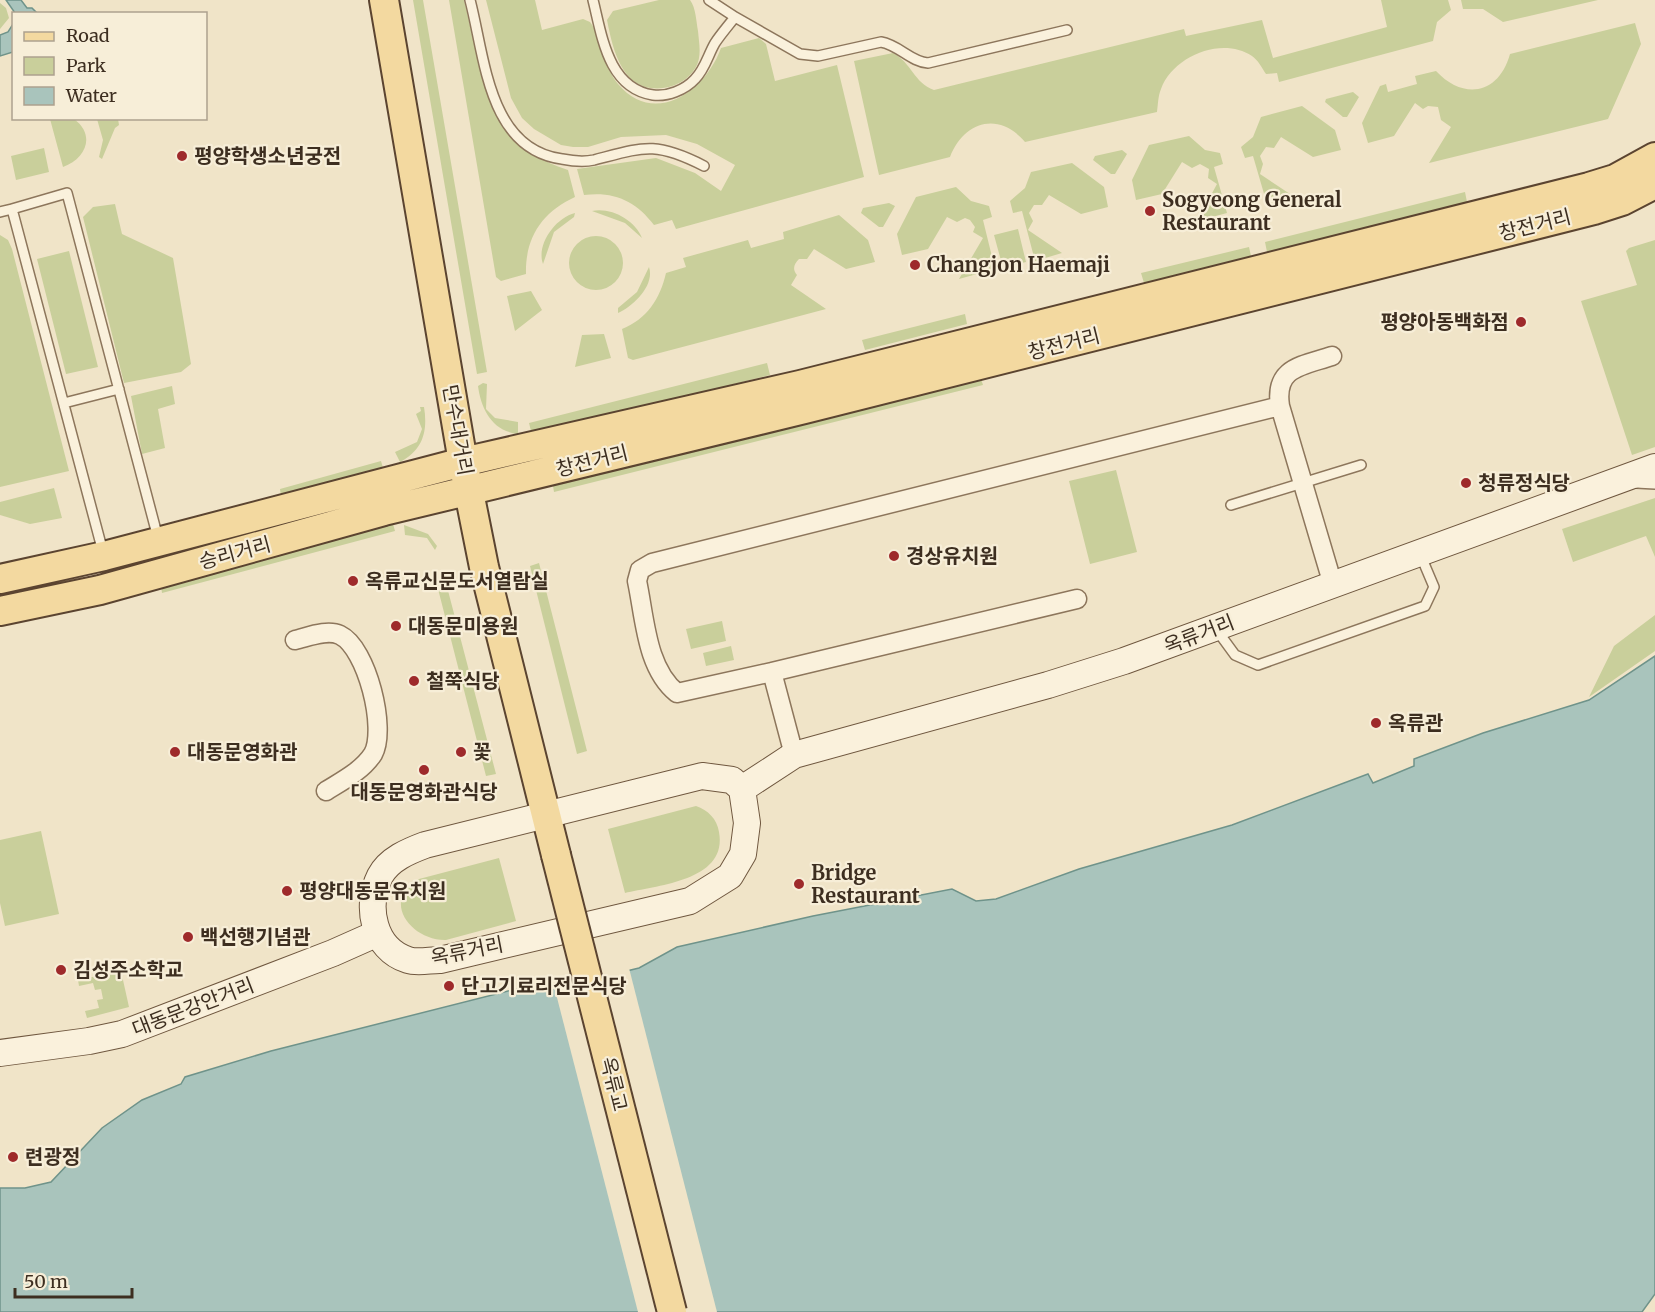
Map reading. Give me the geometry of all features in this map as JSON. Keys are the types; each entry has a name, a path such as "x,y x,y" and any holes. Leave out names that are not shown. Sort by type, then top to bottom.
{"main road":[{"name":"만수대거리","path":"384,0 463,462 484,567 556,855"},
{"path":"1634,191 1655,157"},
{"name":"창전거리","path":"463,462 1634,191"},
{"name":"창전거리","path":"469,492 1634,191"},
{"name":"승리거리","path":"0,579 105,556 463,462"},
{"name":"승리거리","path":"0,611 100,590 384,511 469,492"},
{"name":"옥류교","path":"556,855 672,1312"}],"street":[{"path":"1332,356 1296,368 1282,378 1277,389 1333,585"},
{"path":"1077,599 677,693 666,684 653,657 637,581 640,570 663,560 1280,406"},
{"name":"옥류거리","path":"378,933 383,945 402,958 410,961 440,960 690,901 730,876 743,854 747,823 742,789 794,755 1048,685 1216,628 1655,467"},
{"path":"295,640 325,633 340,635 360,656 374,702 378,740 373,754 356,773 326,790"},
{"path":"772,672 794,755"},
{"path":"378,933 373,919 374,901 381,875 394,860 425,845 702,776 732,780 742,789"},
{"name":"대동문강안거리","path":"0,1053 79,1043 122,1034 333,953 378,933"}],"lane":[{"path":"470,0 495,104 517,138 550,158 592,161 638,148 656,148 682,155 704,166"},
{"path":"593,0 605,48 619,75 634,90 659,96 686,87 696,78 715,43 735,17"},
{"path":"709,0 801,54 818,56 881,42 891,44 920,62 928,63 1067,30"},
{"path":"0,212 67,193 159,541"},
{"path":"12,209 105,556"},
{"path":"64,403 118,389"},
{"path":"1231,505 1361,465"},
{"path":"1613,483 1655,484"},
{"path":"1216,628 1235,655 1258,665 1425,606 1434,587 1420,554"}],"green space":[{"path":"413,0 423,0 487,372 477,374"},
{"path":"449,0 464,0 483,78 504,124 520,143 541,159 568,170 575,197 553,210 538,228 529,249 526,274 501,281 496,277"},
{"path":"486,0 535,0 542,30 583,19 590,22 595,29 609,69 618,84 632,97 648,103 663,103 678,98 704,78 721,48 759,38 766,44 775,81 837,65 864,177 676,229 672,220 654,225 632,204 615,196 584,195 577,169 656,158 695,173 721,191 735,165 697,144 666,135 621,137 588,147 573,147 561,145 534,129 522,118 511,98"},
{"path":"659,0 690,0 696,15 699,40 698,63 691,75 666,88 647,87 631,79 621,66 607,20 613,11"},
{"path":"1381,0 1448,0 1451,10 1437,22 1433,41 1279,82 1277,73 1266,74 1252,56 1240,50 1213,49 1187,59 1167,77 1160,92 1157,112 1025,142 1015,132 1004,126 983,124 964,135 950,157 879,175 854,61 893,53 922,83 934,90 1184,29 1186,36 1262,20 1273,58 1387,27"},
{"path":"1461,0 1598,0 1503,22 1483,9 1463,9"},
{"path":"0,3 6,8 9,18 0,29"},
{"path":"1635,23 1641,44 1608,119 1429,163 1451,127 1441,120 1438,107 1428,106 1423,109 1415,103 1394,136 1368,143 1362,123 1380,86 1386,84 1388,92 1417,84 1415,76 1436,71 1458,87 1479,89 1498,78 1510,54"},
{"path":"1353,92 1359,97 1347,117 1343,117 1325,102 1326,99"},
{"path":"1302,106 1335,130 1341,150 1313,157 1281,137 1274,148 1266,147 1260,156 1263,164 1260,174 1293,196 1267,204 1253,156 1245,158 1241,147 1253,137 1261,117"},
{"path":"50,120 75,120 85,132 85,146 82,153 63,167"},
{"path":"97,120 118,120 119,125 115,128 102,159 99,157 103,140"},
{"path":"1189,136 1205,150 1220,153 1223,164 1214,167 1227,213 1197,221 1217,184 1208,178 1209,169 1200,164 1192,168 1182,162 1162,194 1136,200 1132,180 1149,145"},
{"path":"44,148 49,172 16,180 11,156"},
{"path":"1122,150 1127,154 1115,174 1111,174 1093,160 1095,156"},
{"path":"1072,163 1104,187 1108,207 1081,214 1049,195 1042,205 1034,205 1029,213 1033,221 1028,230 1062,253 1035,261 1022,211 1013,213 1010,201 1025,188 1031,172"},
{"path":"956,187 971,201 989,206 992,217 983,220 995,269 959,279 983,238 973,232 975,227 970,220 965,218 957,222 947,217 928,249 902,255 897,234 916,197"},
{"path":"1465,192 1467,202 1267,252 1265,242"},
{"path":"889,203 895,206 883,227 879,227 861,213 863,208"},
{"path":"115,204 122,234 173,258 191,364 181,372 124,383 83,217 93,207"},
{"path":"592,211 607,211 622,216 634,226 642,238 625,223"},
{"path":"575,213 574,217 554,232 543,264 542,249 549,233 561,220"},
{"path":"839,215 868,240 875,262 846,269 814,249 807,259 799,259 794,267 797,275 791,285 826,309 633,360 628,358 622,329 639,320 651,307 666,273 686,267 683,258 748,240 751,248 784,239 783,232"},
{"path":"1018,229 1026,262 1003,268 994,235"},
{"path":"0,235 8,240 12,249 69,471 0,487"},
{"path":"591,236 601,236 611,240 619,248 623,263 619,278 611,286 601,290 591,290 581,286 573,278 569,268 569,258 573,248 581,240"},
{"path":"1655,240 1655,447 1632,455 1581,301 1637,285 1626,251"},
{"path":"1249,247 1251,256 1144,283 1141,273"},
{"path":"69,251 98,367 66,374 37,259"},
{"path":"649,267 649,281 642,294 618,313 618,308 637,292"},
{"path":"531,291 542,310 515,331 507,296"},
{"path":"965,314 967,324 865,350 862,340"},
{"path":"604,334 611,358 575,367 582,335"},
{"path":"767,363 770,375 532,435 529,423"},
{"path":"981,379 983,385 554,492 553,486"},
{"path":"483,383 487,384 486,409 495,418 518,422 518,434 501,428 489,418 478,386"},
{"path":"172,386 175,404 158,409 165,448 142,454 131,396"},
{"path":"420,407 424,407 425,416 422,439 414,452 400,462 395,452 417,442 422,429 416,414 421,411"},
{"path":"381,461 383,468 281,496 280,489"},
{"path":"1116,470 1137,552 1090,564 1069,481"},
{"path":"54,488 62,518 30,524 0,515 0,502"},
{"path":"1655,498 1655,557 1646,536 1573,562 1562,529"},
{"path":"393,524 395,531 162,593 161,586"},
{"path":"404,525 428,534 437,546 435,550 427,538 405,535"},
{"path":"539,563 587,751 577,754 530,566"},
{"path":"446,583 496,774 486,776 437,585"},
{"path":"1655,615 1655,651 1589,697 1614,646"},
{"path":"722,621 726,641 691,649 686,629"},
{"path":"731,646 734,660 706,666 703,653"},
{"path":"696,806 711,816 718,827 719,848 713,861 702,871 687,878 625,893 608,829"},
{"path":"41,831 59,914 5,926 0,903 0,840"},
{"path":"499,858 516,921 446,940 433,939 422,934 405,918 401,908 402,898 408,888 419,879"},
{"path":"121,971 129,1007 87,1018 85,1011 99,1008 97,1000 103,999 101,989 95,990 93,983 79,986 78,980"}],"water":[{"path":"6,0 21,0 27,8 32,8 36,12 14,12"},
{"path":"12,26 12,52 0,56 0,35 8,32"},
{"path":"1655,656 1655,1294 1642,1312 0,1312 0,1188 25,1188 51,1182 102,1128 142,1100 181,1084 185,1077 271,1051 520,988 544,991 639,968 677,947 813,916 952,889 976,901 996,899 1079,869 1232,825 1368,774 1373,783 1414,766 1414,759 1483,733 1589,700"}],"pier":[{"path":"629,968 717,1312 638,1312 554,986"}],"place":[{"name":"평양학생소년궁전","path":"182,156"},
{"name":"Sogyeong General Restaurant","path":"1150,211"},
{"name":"Changjon Haemaji","path":"915,265"},
{"name":"평양아동백화점","path":"1521,322"},
{"name":"청류정식당","path":"1466,483"},
{"name":"경상유치원","path":"894,556"},
{"name":"옥류교신문도서열람실","path":"353,581"},
{"name":"대동문미용원","path":"396,626"},
{"name":"철쭉식당","path":"414,681"},
{"name":"옥류관","path":"1376,723"},
{"name":"대동문영화관","path":"175,752"},
{"name":"꽃","path":"461,752"},
{"name":"대동문영화관식당","path":"424,770"},
{"name":"Bridge Restaurant","path":"799,884"},
{"name":"평양대동문유치원","path":"287,891"},
{"name":"백선행기념관","path":"188,937"},
{"name":"김성주소학교","path":"61,970"},
{"name":"단고기료리전문식당","path":"449,986"},
{"name":"련광정","path":"13,1157"}]}
